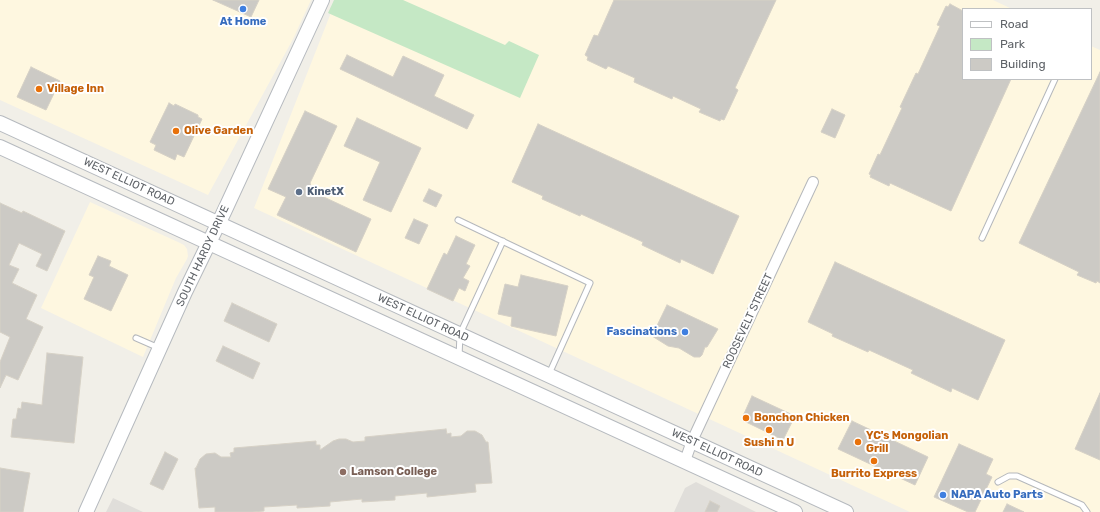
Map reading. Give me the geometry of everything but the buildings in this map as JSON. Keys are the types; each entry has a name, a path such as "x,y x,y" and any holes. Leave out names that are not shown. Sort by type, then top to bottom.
{"main road":[{"name":"SOUTH HARDY DRIVE","path":"86,512 209,242 322,0"},
{"name":"WEST ELLIOT ROAD","path":"0,123 846,512"},
{"name":"WEST ELLIOT ROAD","path":"0,147 795,512"}],"street":[{"name":"ROOSEVELT STREET","path":"685,461 692,441 813,182"}],"lane":[{"path":"982,238 1055,80"},
{"path":"458,220 590,283 549,375"},
{"path":"459,358 460,334 503,241"},
{"path":"136,338 160,349"},
{"path":"998,482 1009,476 1017,476 1082,505 1087,512"}],"shaded area":[{"path":"0,0 311,0 293,39 208,195 0,100"},
{"path":"336,0 993,0 1010,8 962,8 962,80 1092,80 1092,46 1100,50 1100,512 910,512 254,208"},
{"path":"90,202 178,242 184,245 187,249 187,259 176,278 143,357 41,308"},
{"path":"696,482 756,512 674,512 685,488"},
{"path":"113,498 143,512 106,512"}],"green space":[{"path":"334,0 403,0 505,45 509,41 539,55 520,98 328,13"}],"place":[{"name":"At Home","path":"243,9"},
{"name":"Village Inn","path":"39,89"},
{"name":"Olive Garden","path":"176,131"},
{"name":"KinetX","path":"299,192"},
{"name":"Fascinations","path":"685,332"},
{"name":"Bonchon Chicken","path":"746,418"},
{"name":"Sushi n U","path":"769,430"},
{"name":"YC's Mongolian Grill","path":"858,442"},
{"name":"Burrito Express","path":"874,461"},
{"name":"Lamson College","path":"343,472"},
{"name":"NAPA Auto Parts","path":"943,495"}]}
